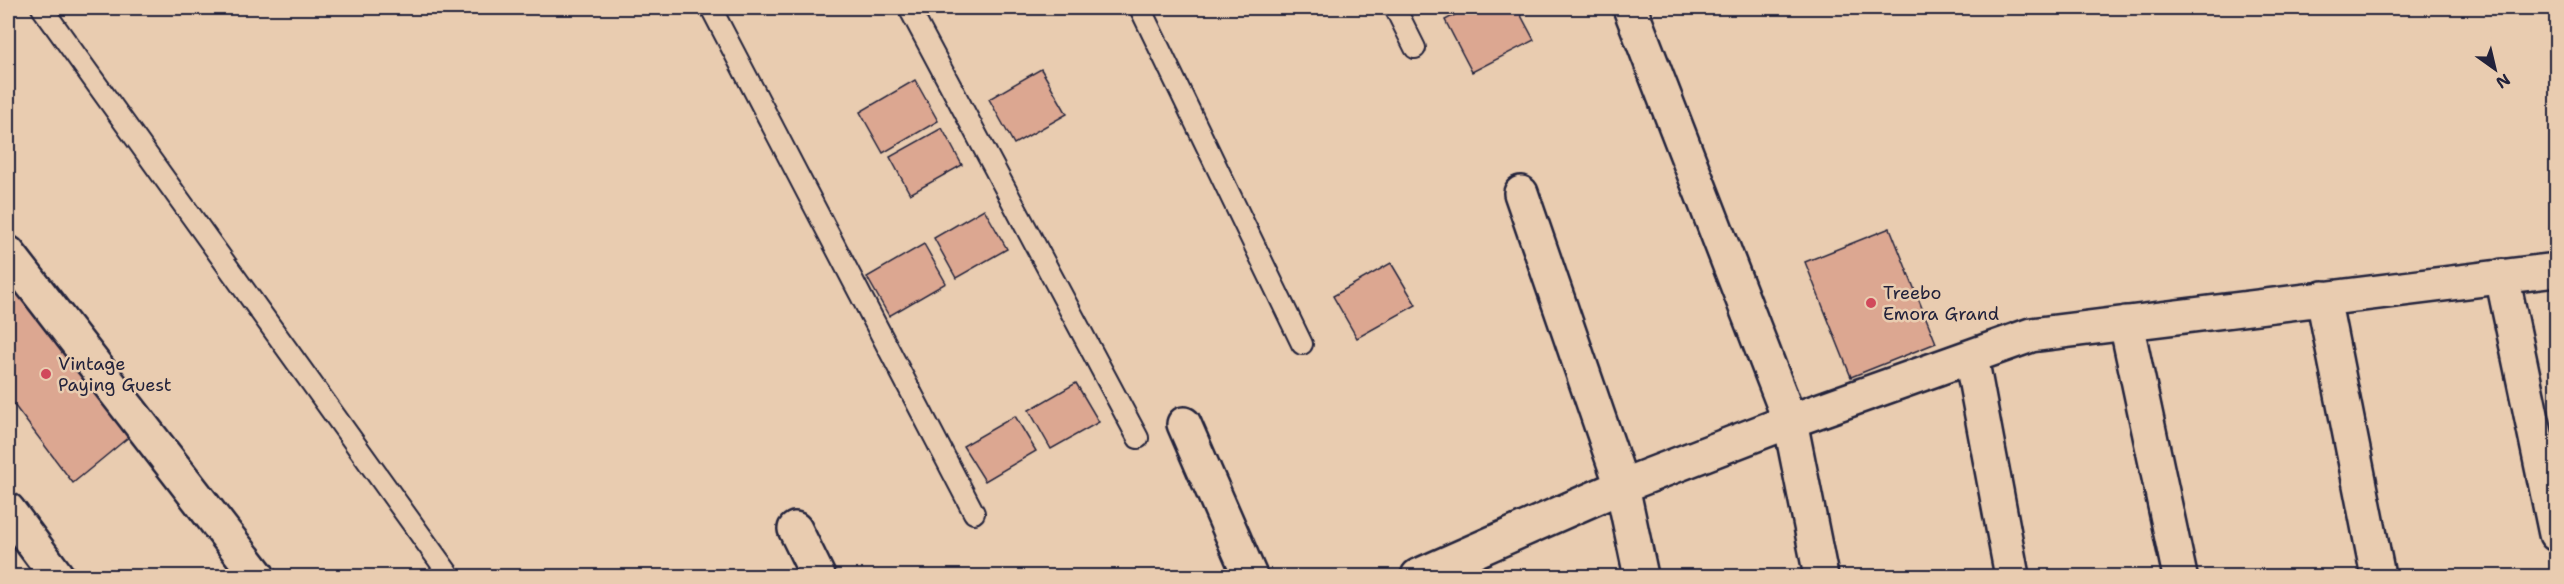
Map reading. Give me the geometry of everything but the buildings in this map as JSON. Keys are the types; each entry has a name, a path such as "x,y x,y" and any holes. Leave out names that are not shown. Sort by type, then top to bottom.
{"street":[{"path":"1630,8 1790,421 1821,576"},
{"path":"1521,194 1622,486 1641,576"},
{"path":"8,253 258,576"},
{"path":"1418,576 1451,569 1622,486 1790,421 2031,335 2556,270"},
{"path":"2502,276 2556,534"},
{"path":"2323,298 2378,576"},
{"path":"2126,323 2180,576"},
{"path":"1971,357 2012,576"},
{"path":"1184,424 1250,576"},
{"path":"8,510 57,576"},
{"path":"795,529 819,576"}],"lane":[{"path":"42,8 450,576"},
{"path":"711,8 974,513"},
{"path":"909,8 1138,438"},
{"path":"1140,8 1302,344"},
{"path":"1395,8 1415,48"}],"place":[{"name":"Treebo Emora Grand","path":"1871,303"},
{"name":"Vintage Paying Guest","path":"46,374"}]}
